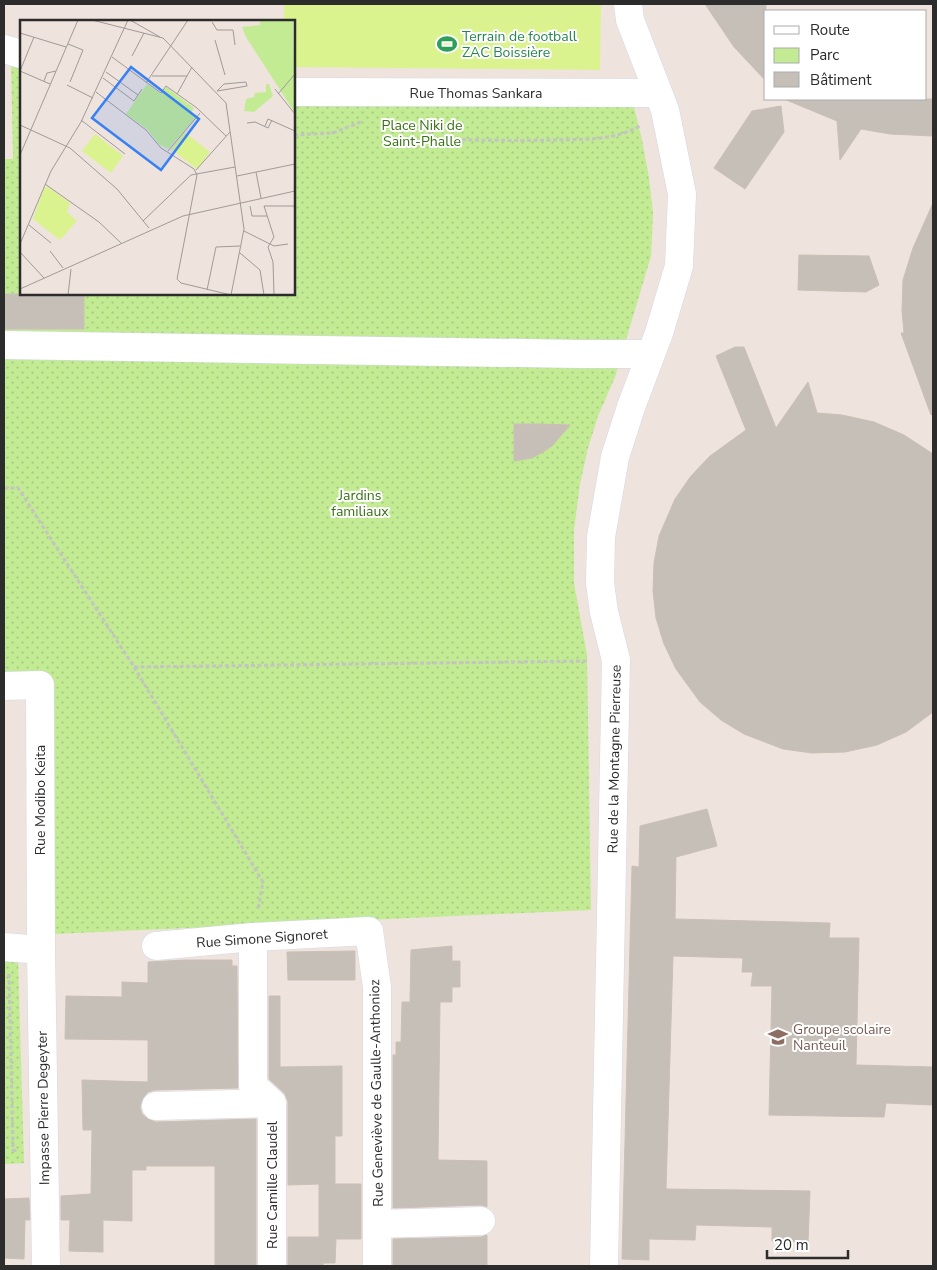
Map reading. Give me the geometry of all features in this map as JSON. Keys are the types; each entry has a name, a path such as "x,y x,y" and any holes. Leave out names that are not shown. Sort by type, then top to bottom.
{"street":[{"name":"Rue de la Montagne Pierreuse","path":"604,1266 616,660 604,612 600,582 601,537 615,458 631,407 659,333 679,266 682,194 662,102 630,20 628,4"},
{"path":"4,49 20,54"},
{"name":"Rue Thomas Sankara","path":"295,92 662,102"},
{"path":"4,346 651,354"},
{"name":"Rue Modibo Keita","path":"4,686 40,685 41,950"},
{"name":"Rue Simone Signoret","path":"156,946 253,937 369,931"},
{"name":"Rue Geneviève de Gaulle-Anthonioz","path":"369,931 376,987 377,1266"},
{"name":"Rue Camille Claudel","path":"253,937 253,1086 272,1103 272,1266"},
{"path":"4,947 41,950"},
{"name":"Impasse Pierre Degeyter","path":"41,950 46,1266"},
{"name":"Rue Camille Claudel","path":"156,1106 272,1103"},
{"name":"Rue Geneviève de Gaulle-Anthonioz","path":"377,1224 481,1222"}],"path":[{"path":"430,113 430,139 530,141 601,139 634,130 662,102"},
{"path":"295,135 333,133 367,119"},
{"path":"4,488 18,488 134,668 263,882 253,937"},
{"path":"134,668 616,660"}],"green space":[{"name":"Terrain de football ZAC Boissière","path":"284,4 601,4 600,70 295,67 295,20 284,20"},
{"path":"11,61 20,64 20,295 295,295 295,102 633,103 649,178 653,213 651,256 615,377 598,416 588,448 580,484 574,530 574,583 587,655 591,910 54,934 49,677 4,678 4,159 13,159"},
{"path":"4,957 18,957 24,1163 4,1164"}],"building":[{"path":"705,4 766,4 766,10 764,10 764,79 734,47"},
{"path":"933,99 933,136 890,134 861,129 840,160 837,121 786,100"},
{"path":"781,106 784,132 745,189 714,168 752,111"},
{"path":"933,203 933,414 931,415 901,333 904,333 902,311 903,280 913,248"},
{"path":"799,255 869,256 879,285 866,292 798,290"},
{"path":"4,294 84,295 84,329 4,329"},
{"path":"735,347 744,347 776,428 808,382 817,413 842,415 874,422 904,435 933,454 933,712 906,732 877,745 845,752 812,753 783,749 744,734 721,720 700,702 676,669 664,644 656,618 653,591 654,563 659,536 675,499 691,476 710,456 746,430 716,356"},
{"path":"514,424 570,425 552,446 532,458 514,461"},
{"path":"707,809 717,846 676,857 675,919 830,923 829,938 859,938 856,1065 933,1067 933,1105 886,1103 884,1117 769,1115 772,986 751,986 753,972 742,972 743,958 673,956 666,1189 810,1191 808,1242 772,1241 772,1227 696,1225 695,1240 649,1239 649,1260 622,1259 632,866 639,867 640,826"},
{"path":"452,946 452,961 460,961 460,987 452,987 452,1002 440,1002 438,1160 487,1161 487,1207 481,1205 393,1208 393,1055 396,1055 396,1042 401,1042 402,1002 410,1002 411,950"},
{"path":"355,951 355,980 288,980 287,952"},
{"path":"232,960 232,966 237,966 238,1088 155,1090 148,1092 143,1098 140,1107 142,1114 156,1122 256,1119 256,1266 215,1266 215,1166 146,1166 146,1170 132,1170 132,1221 103,1220 103,1252 69,1251 70,1220 61,1220 61,1196 91,1194 92,1130 83,1130 82,1080 148,1082 148,1040 65,1039 66,996 122,997 122,982 148,983 148,962"},
{"path":"269,996 280,996 280,1067 342,1066 342,1136 335,1136 335,1184 361,1184 361,1239 336,1239 335,1263 323,1263 323,1266 288,1266 288,1237 319,1237 319,1184 288,1185 288,1102 285,1094 269,1079"},
{"path":"29,1198 30,1220 25,1220 24,1259 4,1258 4,1199"},
{"path":"487,1235 487,1266 393,1266 393,1239 481,1237"}],"place":[{"name":"Terrain de football ZAC Boissière","path":"447,44"},
{"name":"Groupe scolaire Nanteuil","path":"778,1037"}],"park label":[{"name":"Place Niki de Saint-Phalle","path":"422,134"},
{"name":"Jardins familiaux","path":"360,504"}]}
